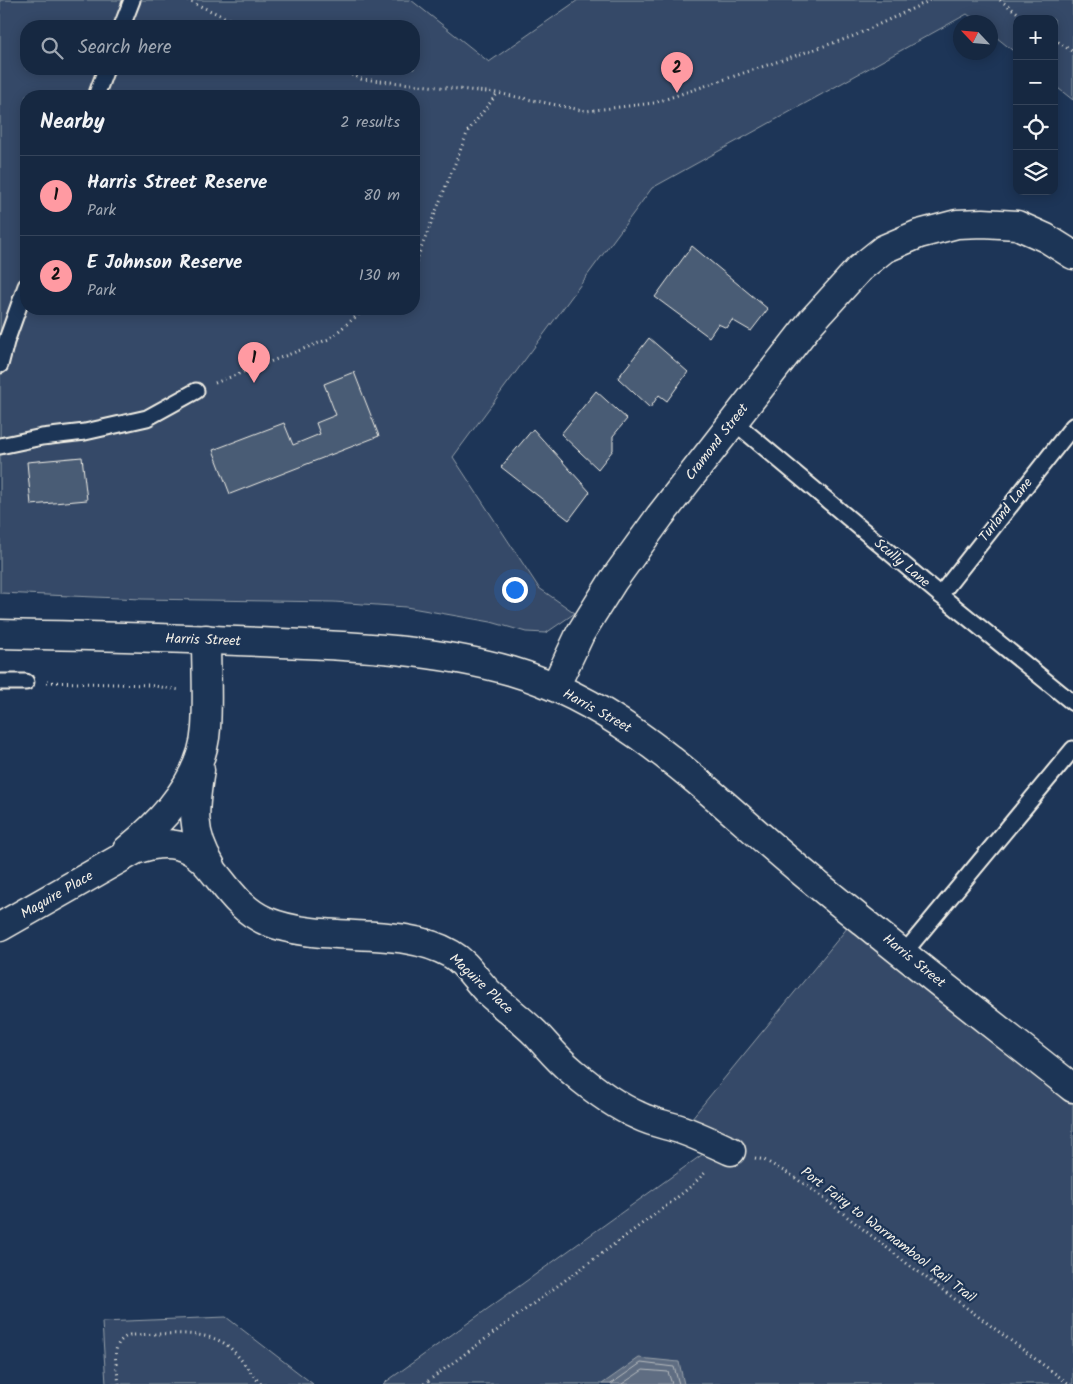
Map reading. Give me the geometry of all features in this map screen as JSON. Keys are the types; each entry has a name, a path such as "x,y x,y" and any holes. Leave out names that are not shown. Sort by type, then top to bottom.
{"street":[{"name":"Cramond Street","path":"555,688 580,634 613,581 733,421 811,322 859,269 884,249 919,234 957,224 1017,225 1046,238 1073,255"},
{"name":"Harris Street","path":"0,634 206,639 359,646 416,653 511,671 555,688 630,728 662,752 802,872 1073,1088"},
{"name":"Maguire Place","path":"206,639 206,729 195,812 198,840 213,871"},
{"name":"Maguire Place","path":"0,927 91,876 148,833 169,810 190,778 201,754 206,729"},
{"name":"Maguire Place","path":"112,862 135,850 150,845 168,844 184,847 203,858 226,888 243,906 258,917 277,925 322,934 417,941 452,954 464,963 487,991 536,1034 572,1072 593,1088 639,1117 682,1130 731,1151"}],"lane":[{"path":"124,20 132,0"},
{"path":"98,90 104,75"},
{"path":"0,365 20,303"},
{"path":"0,446 42,437 85,432 148,418 196,391"},
{"name":"Scully Lane","path":"733,421 940,595 1073,703"},
{"name":"Turland Lane","path":"940,595 1073,426"},
{"path":"0,682 26,682"},
{"path":"904,953 1073,749"}],"path":[{"path":"186,0 231,20"},
{"path":"352,75 361,79 497,94 586,111 654,104 854,36 931,0"},
{"path":"1000,0 1021,15"},
{"path":"1058,42 1073,52"},
{"path":"420,251 468,131 497,94"},
{"path":"196,391 329,339 358,315"},
{"path":"26,682 148,685 206,694"},
{"path":"424,1384 676,1198 731,1151"},
{"name":"Port Fairy to Warrnambool Rail Trail","path":"731,1151 764,1160 818,1193 912,1268 1069,1384"},
{"path":"119,1384 116,1347 121,1338 130,1335 194,1335 215,1338 228,1346 261,1384"}],"shaded area":[{"path":"0,0 411,0 489,62 578,0 1073,0 1073,100 1058,88 1058,15 1013,15 1013,51 998,39 998,15 953,15 953,22 652,188 453,457 539,588 575,613 546,633 526,632 491,622 406,607 334,602 142,599 0,593"},
{"path":"857,916 1073,1093 1073,1384 383,1384 703,1154 682,1130"},
{"path":"226,1317 313,1384 106,1384 102,1322"}],"water":[{"path":"639,1358 679,1362 684,1384 602,1384"}],"building":[{"path":"692,246 768,309 751,331 732,320 727,328 718,324 709,337 655,297"},
{"path":"649,338 688,372 667,401 659,395 650,408 618,378"},
{"path":"354,372 379,436 230,494 213,450 284,423 293,445 320,434 316,423 336,415 324,384"},
{"path":"596,391 627,419 613,436 613,450 598,469 561,434"},
{"path":"533,429 590,492 569,520 501,467"},
{"path":"82,457 87,500 31,505 27,462"}],"place":[{"name":"E Johnson Reserve","path":"677,93"},
{"name":"Harris Street Reserve","path":"254,383"}]}
